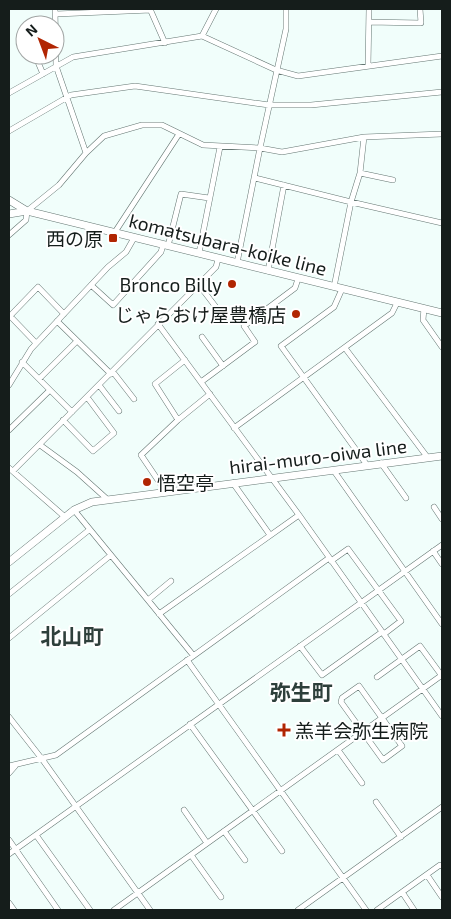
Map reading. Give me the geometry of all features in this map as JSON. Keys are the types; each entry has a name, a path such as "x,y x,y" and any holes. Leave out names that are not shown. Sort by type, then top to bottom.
{"main road":[{"name":"komatsubara-koike line","path":"9,200 27,211 442,313"},
{"path":"9,214 27,211"},
{"name":"hirai-muro-oiwa line","path":"9,562 84,504 107,499 442,456"}],"street":[{"path":"86,153 56,66 56,12 151,9 165,43"},
{"path":"237,263 286,29 286,9"},
{"path":"368,66 369,9"},
{"path":"368,22 421,23 420,9"},
{"path":"202,36 214,10"},
{"path":"9,93 73,57 202,36 276,70 298,76 442,56"},
{"path":"39,65 43,74"},
{"path":"9,131 71,95 135,86 269,105 311,105 442,92"},
{"path":"9,235 26,220 27,211 60,185 86,153 104,136 142,125 162,125 203,145 260,148 282,152 364,137 442,134"},
{"path":"116,232 180,134"},
{"path":"334,287 351,202 360,173 364,137"},
{"path":"199,254 220,147"},
{"path":"360,173 393,180"},
{"path":"255,178 442,223"},
{"path":"268,271 284,185"},
{"path":"91,286 113,305 165,246 180,194 209,198"},
{"path":"9,385 22,362 36,343 108,267 126,252 134,238"},
{"path":"64,518 11,469 40,445 158,324 199,285 216,267 218,259"},
{"path":"201,382 255,342 244,326 295,288 298,279"},
{"path":"199,285 219,311"},
{"path":"36,343 10,316 38,287 64,314"},
{"path":"342,289 334,307 281,346 367,465"},
{"path":"234,428 304,379 392,313 397,303"},
{"path":"424,308 423,320 442,347"},
{"path":"56,321 112,373 134,399"},
{"path":"158,324 299,515 442,716"},
{"path":"202,337 223,366"},
{"path":"39,379 77,341"},
{"path":"345,348 428,458"},
{"path":"178,420 155,384 185,360"},
{"path":"22,362 72,412"},
{"path":"99,385 119,411"},
{"path":"9,430 50,390"},
{"path":"166,492 141,455 178,420 210,394"},
{"path":"64,420 93,451 114,433 87,397"},
{"path":"40,445 77,472 107,499"},
{"path":"381,463 406,498"},
{"path":"334,471 442,624"},
{"path":"233,483 270,535"},
{"path":"434,507 442,519"},
{"path":"74,510 193,656"},
{"path":"159,614 299,515"},
{"path":"9,594 89,530"},
{"path":"9,854 442,545"},
{"path":"9,766 56,755 330,559 348,549 401,621 322,675 300,646"},
{"path":"433,552 442,564"},
{"path":"9,638 111,555"},
{"path":"148,600 171,580"},
{"path":"114,910 442,675 420,646 377,677"},
{"path":"187,660 366,910"},
{"path":"359,686 402,746 383,760 363,732 341,702 342,698 359,686"},
{"path":"9,717 42,759 150,910"},
{"path":"190,724 282,851"},
{"path":"338,750 362,783"},
{"path":"9,773 16,765"},
{"path":"376,802 401,837"},
{"path":"298,910 442,807"},
{"path":"184,810 207,843"},
{"path":"224,831 246,860"},
{"path":"36,835 90,910"},
{"path":"9,840 58,910"},
{"path":"191,855 221,897"},
{"path":"378,910 440,865 442,866"},
{"path":"426,875 442,897"},
{"path":"402,892 414,910"},
{"path":"9,903 14,910"}],"place":[{"name":"西の原","path":"113,238"},
{"name":"Bronco Billy","path":"232,284"},
{"name":"じゃらおけ屋豊橋店","path":"296,314"},
{"name":"悟空亭","path":"147,482"},
{"name":"羔羊会弥生病院","path":"284,730"}],"district":[{"name":"北山町","path":"72,635"},
{"name":"弥生町","path":"301,691"}]}
